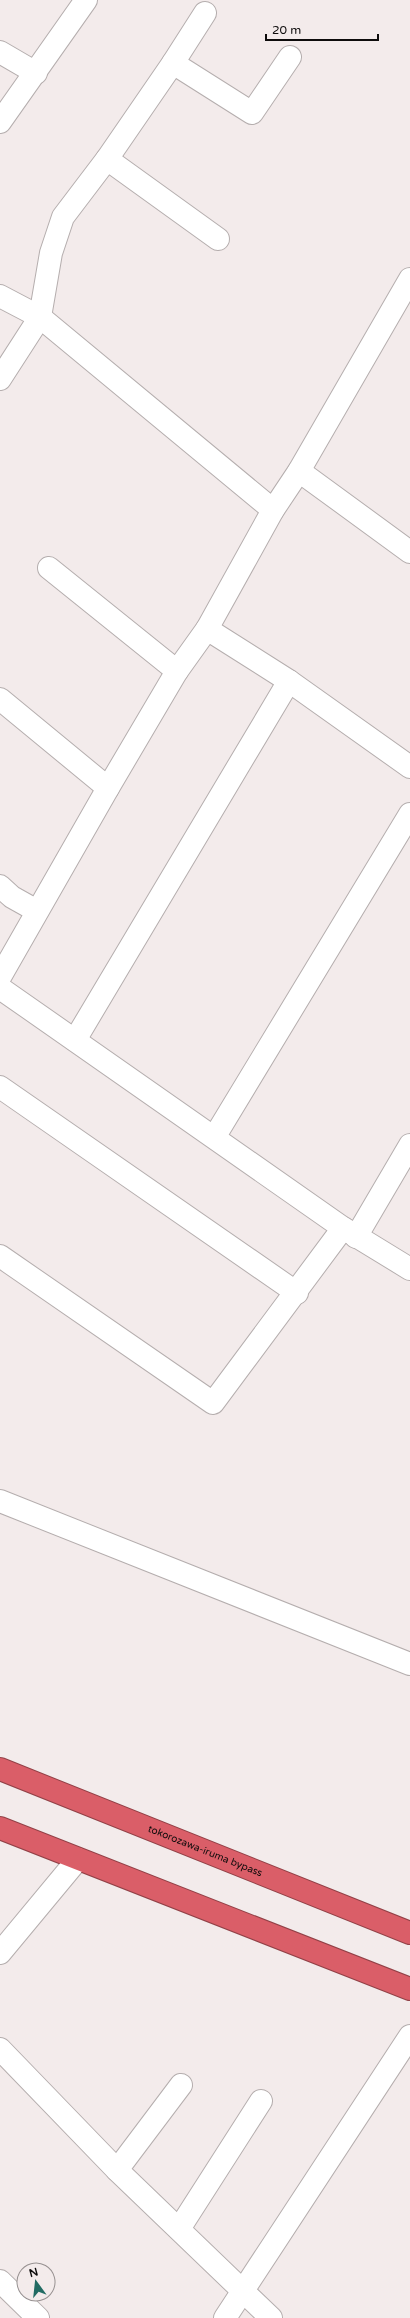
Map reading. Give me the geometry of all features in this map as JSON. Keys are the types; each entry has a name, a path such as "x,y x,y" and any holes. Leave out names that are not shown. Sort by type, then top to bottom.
{"highway":[{"name":"tokorozawa-iruma bypass","path":"0,1769 410,1933"},
{"path":"0,1828 410,1989"}],"street":[{"path":"0,122 86,0"},
{"path":"0,379 40,317 51,253 63,217 106,159 173,63 205,13"},
{"path":"0,52 36,73"},
{"path":"173,63 252,113 290,57"},
{"path":"106,159 218,239"},
{"path":"0,977 108,788 177,671 207,629 273,510 299,471 410,279"},
{"path":"0,296 40,317 273,510"},
{"path":"299,471 410,552"},
{"path":"49,568 177,671"},
{"path":"207,629 289,681 410,767"},
{"path":"75,1040 289,681"},
{"path":"0,699 108,788"},
{"path":"214,1136 410,814"},
{"path":"0,886 12,897 37,911"},
{"path":"0,988 350,1232 410,1269"},
{"path":"0,1087 296,1293"},
{"path":"0,1256 213,1404 296,1293 350,1232 410,1145"},
{"path":"0,1501 410,1664"},
{"path":"0,1953 78,1859"},
{"path":"225,2318 410,2036"},
{"path":"0,2049 117,2170 271,2318"},
{"path":"117,2170 181,2086"},
{"path":"179,2229 261,2101"},
{"path":"0,2281 38,2318"}]}
